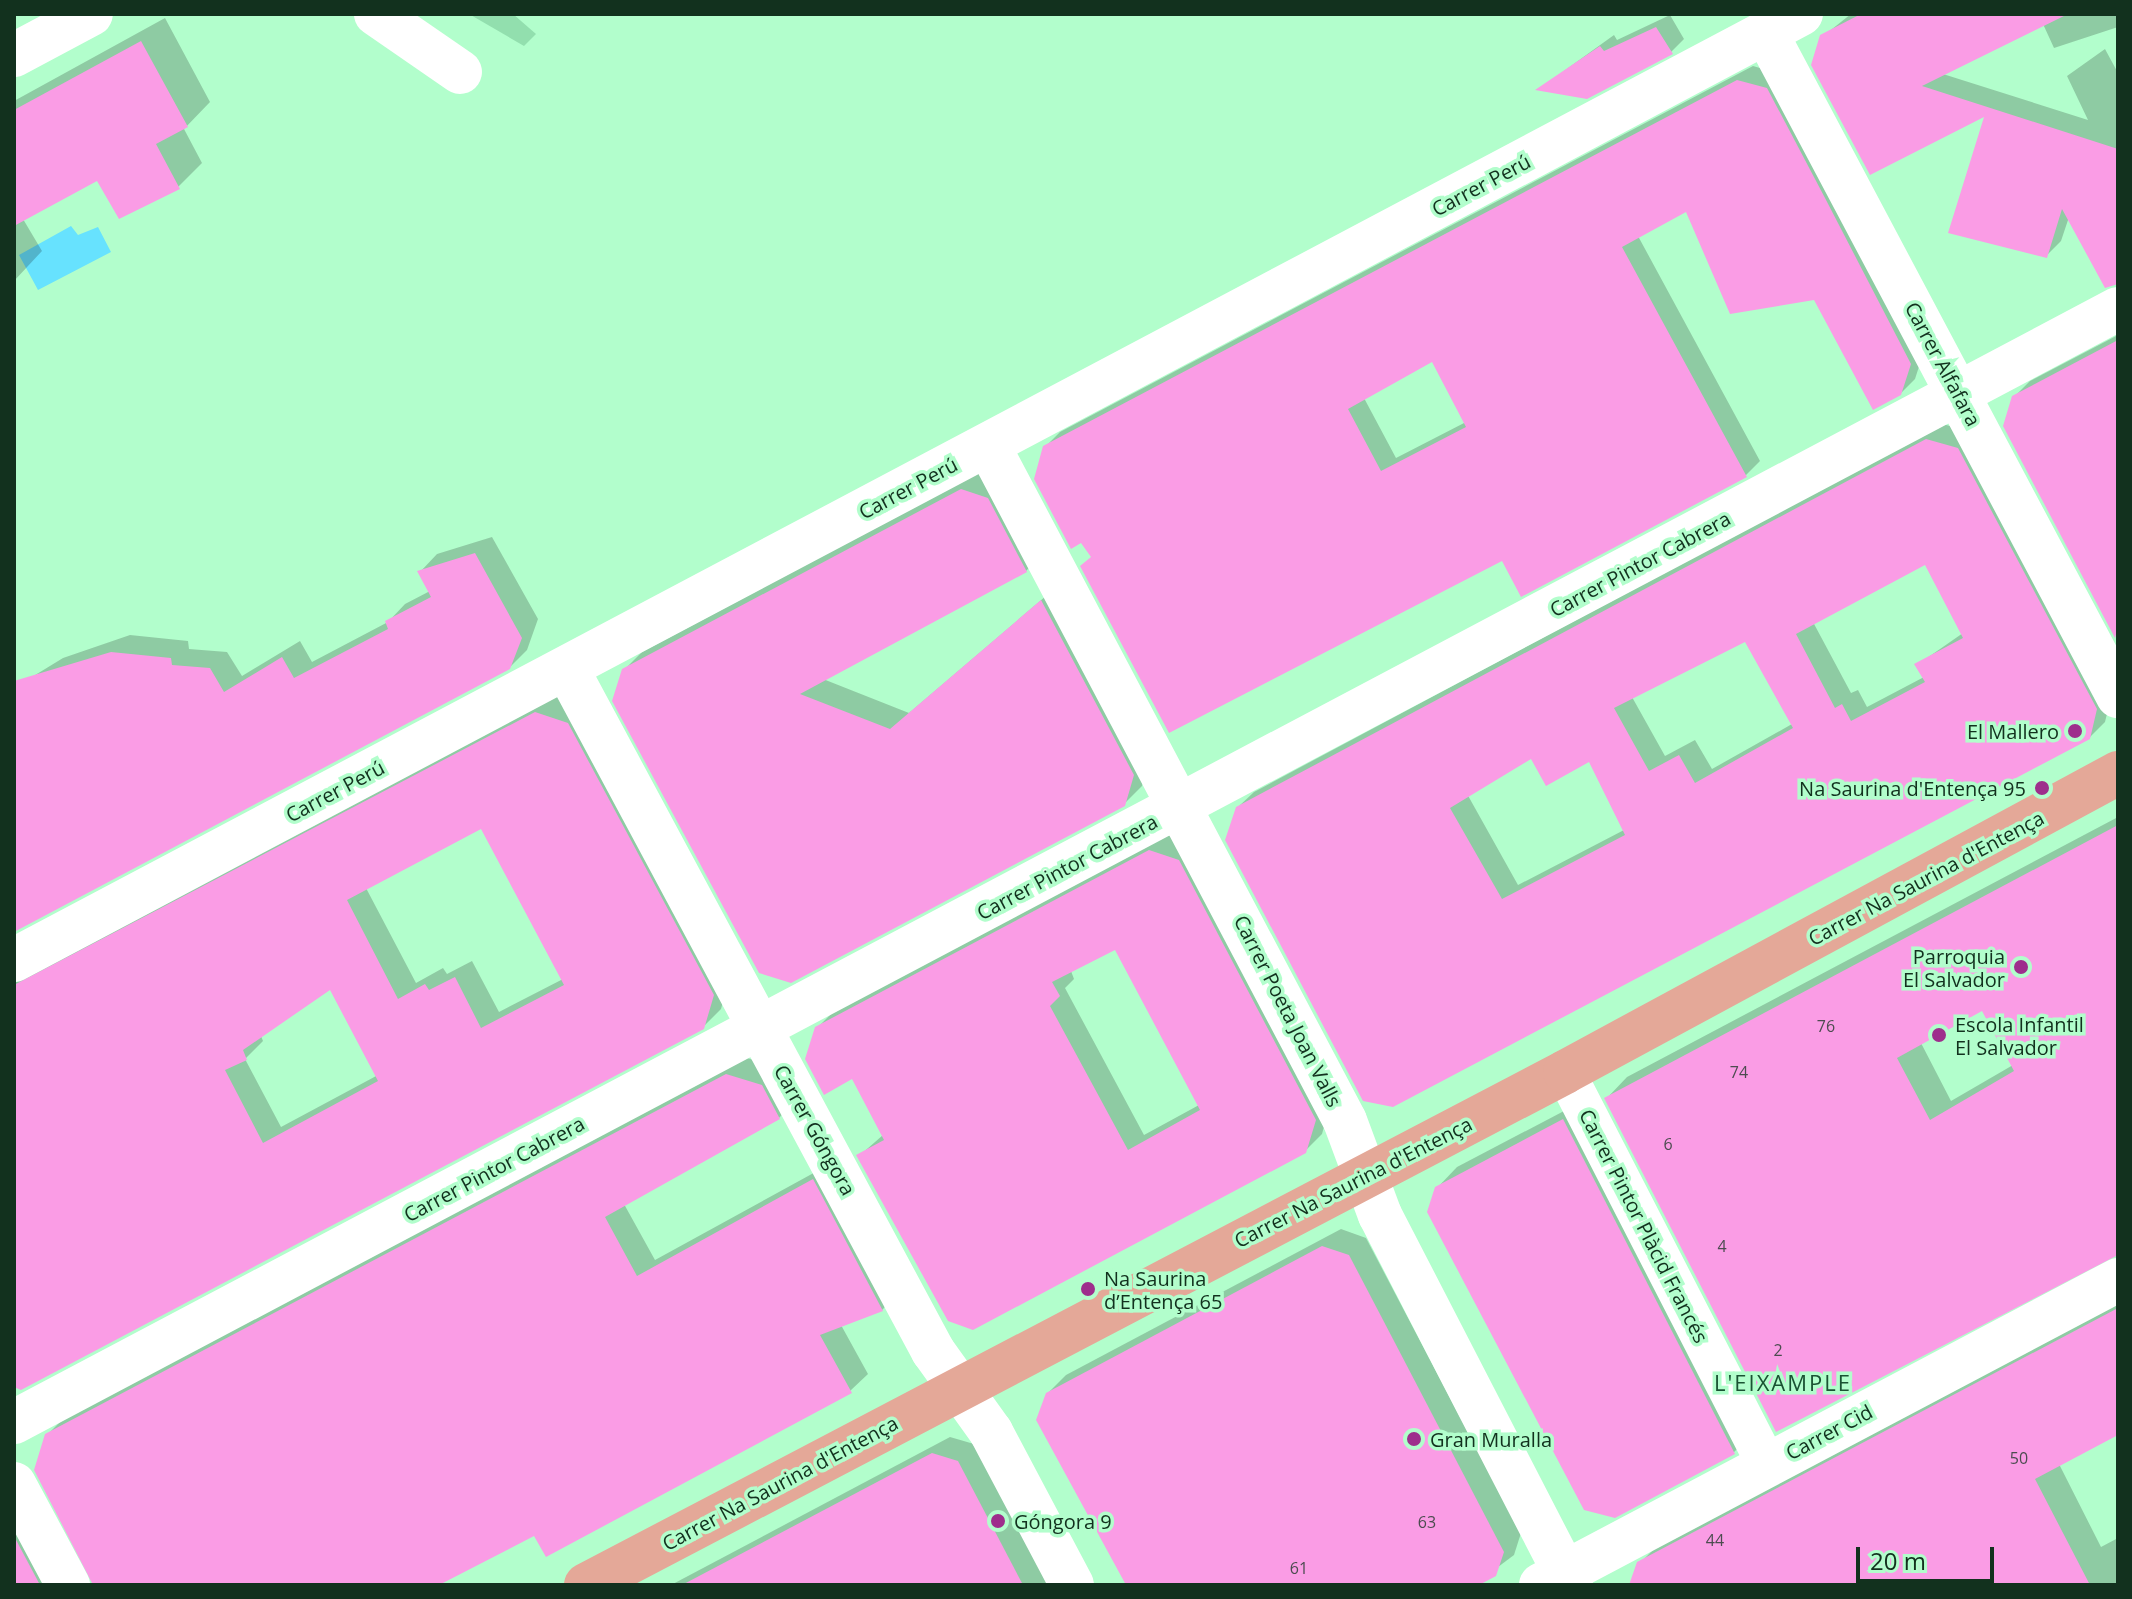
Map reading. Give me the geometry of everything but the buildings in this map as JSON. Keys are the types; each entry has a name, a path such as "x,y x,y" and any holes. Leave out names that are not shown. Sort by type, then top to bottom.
{"main road":[{"name":"Carrer Na Saurina d'Entença","path":"586,1585 1565,1072 2118,773"}],"street":[{"path":"14,55 91,14"},
{"path":"376,14 460,72"},
{"name":"Carrer Alfafara","path":"1784,23 1959,394 2118,696"},
{"name":"Carrer Perú","path":"14,960 1784,23"},
{"name":"Carrer Pintor Cabrera","path":"14,1422 2118,309"},
{"name":"Carrer Poeta Joan Valls","path":"988,445 1345,1121 1380,1215 1559,1581"},
{"name":"Carrer Góngora","path":"567,669 933,1351 991,1432 1072,1585"},
{"name":"Carrer Pintor Plàcid Francés","path":"1565,1072 1767,1465"},
{"name":"Carrer Cid","path":"1559,1581 1767,1465 2118,1280"},
{"path":"14,1484 68,1585"}],"green space":[{"path":"469,14 513,14 536,34 524,46"}],"water":[{"path":"71,226 78,235 98,227 111,252 38,290 19,255"}],"place":[{"name":"El Mallero","path":"2075,731"},
{"name":"Na Saurina d'Entença 95","path":"2042,788"},
{"name":"Parroquia El Salvador","path":"2021,967"},
{"name":"Escola Infantil El Salvador","path":"1939,1035"},
{"name":"Na Saurina d’Entença 65","path":"1088,1289"},
{"name":"Gran Muralla","path":"1414,1439"},
{"name":"Góngora 9","path":"998,1521"}],"district":[{"name":"L'EIXAMPLE","path":"1783,1383"}]}
